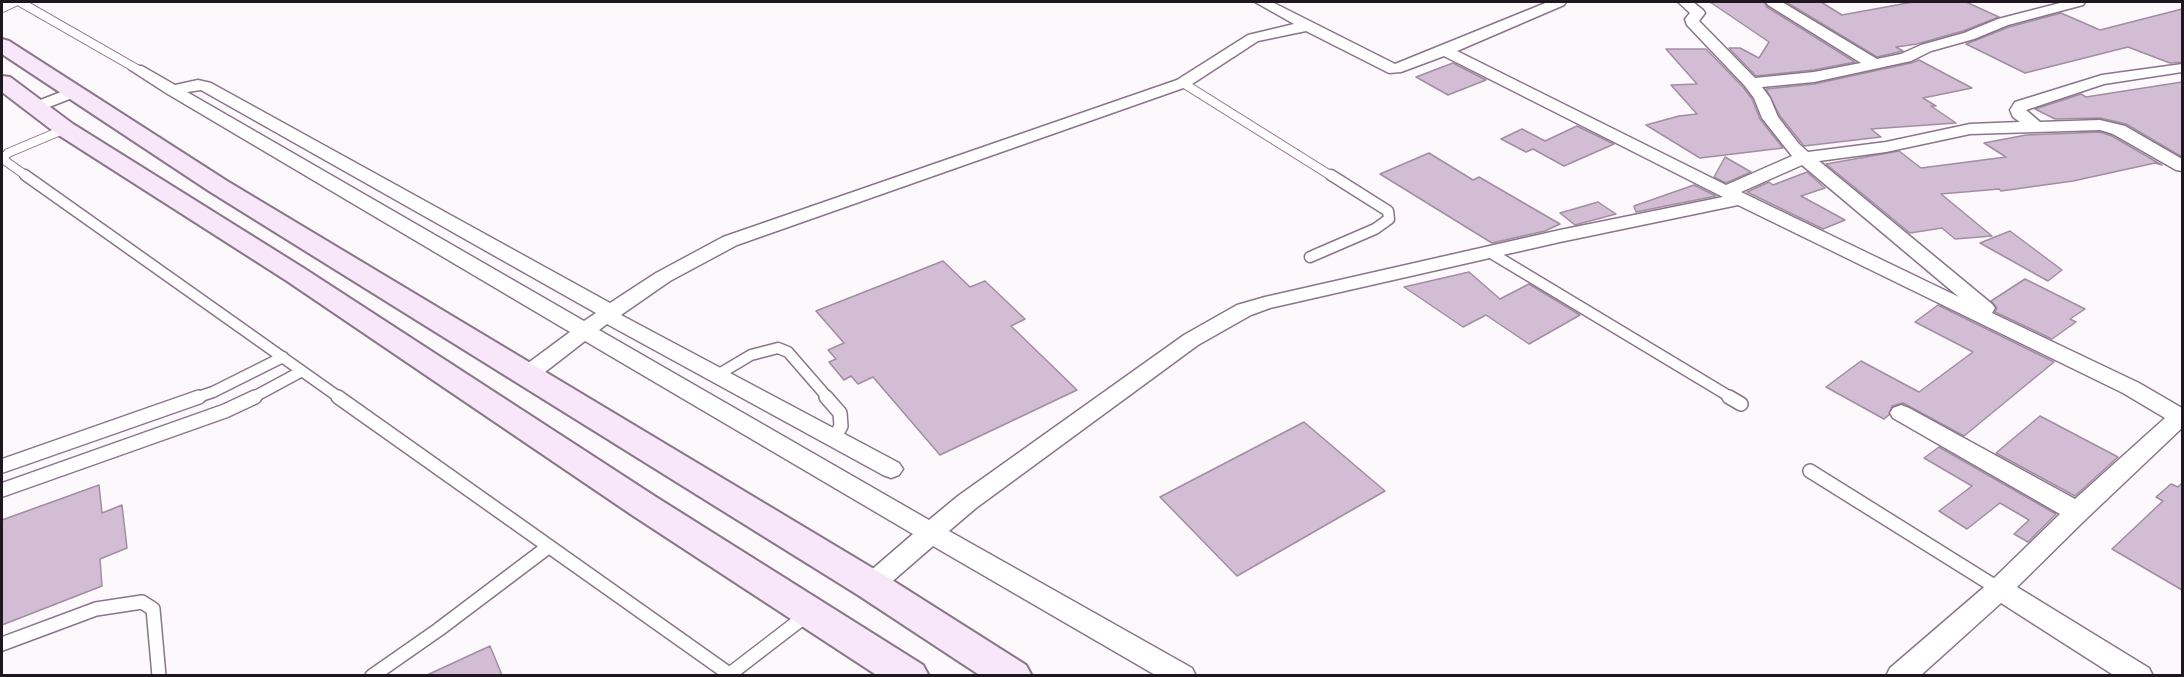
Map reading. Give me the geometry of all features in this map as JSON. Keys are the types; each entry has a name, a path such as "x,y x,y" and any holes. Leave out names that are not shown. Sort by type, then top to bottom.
{"street":[{"path":"1262,2 1392,69 1406,67 1559,2"},
{"path":"1686,2 1698,13 1692,22 1751,83 1762,98 1770,118 1803,158 2006,326"},
{"path":"1773,2 1875,65"},
{"path":"1751,83 1814,77 1911,57 1926,48 1969,36 2011,19 2078,2"},
{"path":"528,374 608,313 686,263 730,241 1183,83 1253,38 1267,33 1309,26"},
{"path":"2,45 218,186 528,374 1013,675"},
{"path":"1445,51 1734,195 2178,409 1999,589 1900,675"},
{"path":"2036,127 2019,114 2018,110 2021,105 2102,80 2182,68"},
{"path":"137,69 930,532 1182,675"},
{"path":"2,82 65,129 296,275 635,500 910,675"},
{"path":"172,90 198,85 206,86 608,313 891,469"},
{"path":"36,107 74,92"},
{"path":"871,585 930,532 1081,418 1207,328 1265,303 1491,253 1734,195 1803,158 1886,147 1951,132 2091,124 2108,126 2182,166"},
{"path":"1901,413 2077,513"},
{"path":"1999,589 2139,675"}],"lane":[{"path":"2,8 15,2"},
{"path":"20,2 137,69"},
{"path":"1183,83 1388,211 1389,219 1375,229 1310,256"},
{"path":"65,129 8,153 4,160 731,675 810,613"},
{"path":"1491,253 1741,404"},
{"path":"720,374 751,355 778,348 788,352 840,413 841,426 835,437"},
{"path":"2,466 213,392 283,357"},
{"path":"2,490 225,411 302,371"},
{"path":"1810,471 1999,589"},
{"path":"372,675 438,630 548,547"},
{"path":"2,644 96,609 142,602 153,609 159,675"}],"building":[{"path":"1710,2 1764,2 1767,7 1855,62 1814,70 1756,76 1729,48 1740,48 1759,58 1769,42"},
{"path":"1786,2 1821,2 1842,15 1913,2 1966,2 1999,17 1963,31 1917,44 1896,47 1903,51 1877,57"},
{"path":"2182,9 2182,62 2170,63 2128,47 2025,73 1966,44 2009,27 2061,13 2100,30"},
{"path":"1666,49 1706,49 1743,87 1752,99 1760,119 1783,148 1700,158 1646,125 1679,116 1697,114 1671,85 1697,84"},
{"path":"1919,60 1972,88 1923,98 1956,123 1871,129 1881,137 1804,146 1780,116 1766,89 1814,84"},
{"path":"1453,63 1486,80 1448,95 1416,77"},
{"path":"2182,82 2182,157 2126,124 2100,118 2055,119 2035,109 2081,94 2086,97"},
{"path":"1577,126 1614,144 1564,166 1533,149 1526,152 1501,139 1522,129 1545,141"},
{"path":"2100,132 2112,136 2162,165 2155,163 2073,181 2001,191 1999,189 1941,194 1992,236 1955,239 1942,228 1910,233 1826,164 1899,151 1921,168 2006,157 1984,143 2026,135"},
{"path":"1429,153 1473,180 1479,177 1560,224 1545,231 1492,243 1380,174"},
{"path":"1725,157 1751,172 1726,183 1714,177"},
{"path":"1807,172 1825,188 1801,196 1845,220 1823,229 1747,192 1769,182 1773,185"},
{"path":"1694,185 1716,196 1636,212 1634,206"},
{"path":"1598,202 1616,214 1575,225 1560,213"},
{"path":"2010,231 2062,270 2048,281 1980,243"},
{"path":"943,261 970,287 985,281 1025,319 1011,326 1077,390 940,455 873,377 858,384 851,376 844,380 829,362 836,359 828,350 844,343 816,311"},
{"path":"1469,272 1500,299 1529,284 1580,315 1529,344 1486,315 1463,327 1404,287"},
{"path":"2025,279 2085,309 2070,319 2076,322 2052,339 1995,312 1997,308 1991,301"},
{"path":"1938,305 2054,362 1964,436 1903,403 1892,406 1889,415 1884,419 1826,387 1861,361 1919,392 1973,352 1915,322"},
{"path":"2040,416 2118,457 2075,496 1996,453"},
{"path":"1304,422 1385,491 1237,576 1160,497"},
{"path":"1939,447 2056,514 2028,542 2014,534 2029,520 2000,503 1967,529 1939,511 1972,486 1924,458"},
{"path":"2182,483 2182,590 2112,549 2163,501 2156,497 2171,484 2178,487"},
{"path":"99,485 102,513 122,505 127,548 100,559 102,586 2,625 2,520"},
{"path":"490,646 502,675 427,675"}]}
